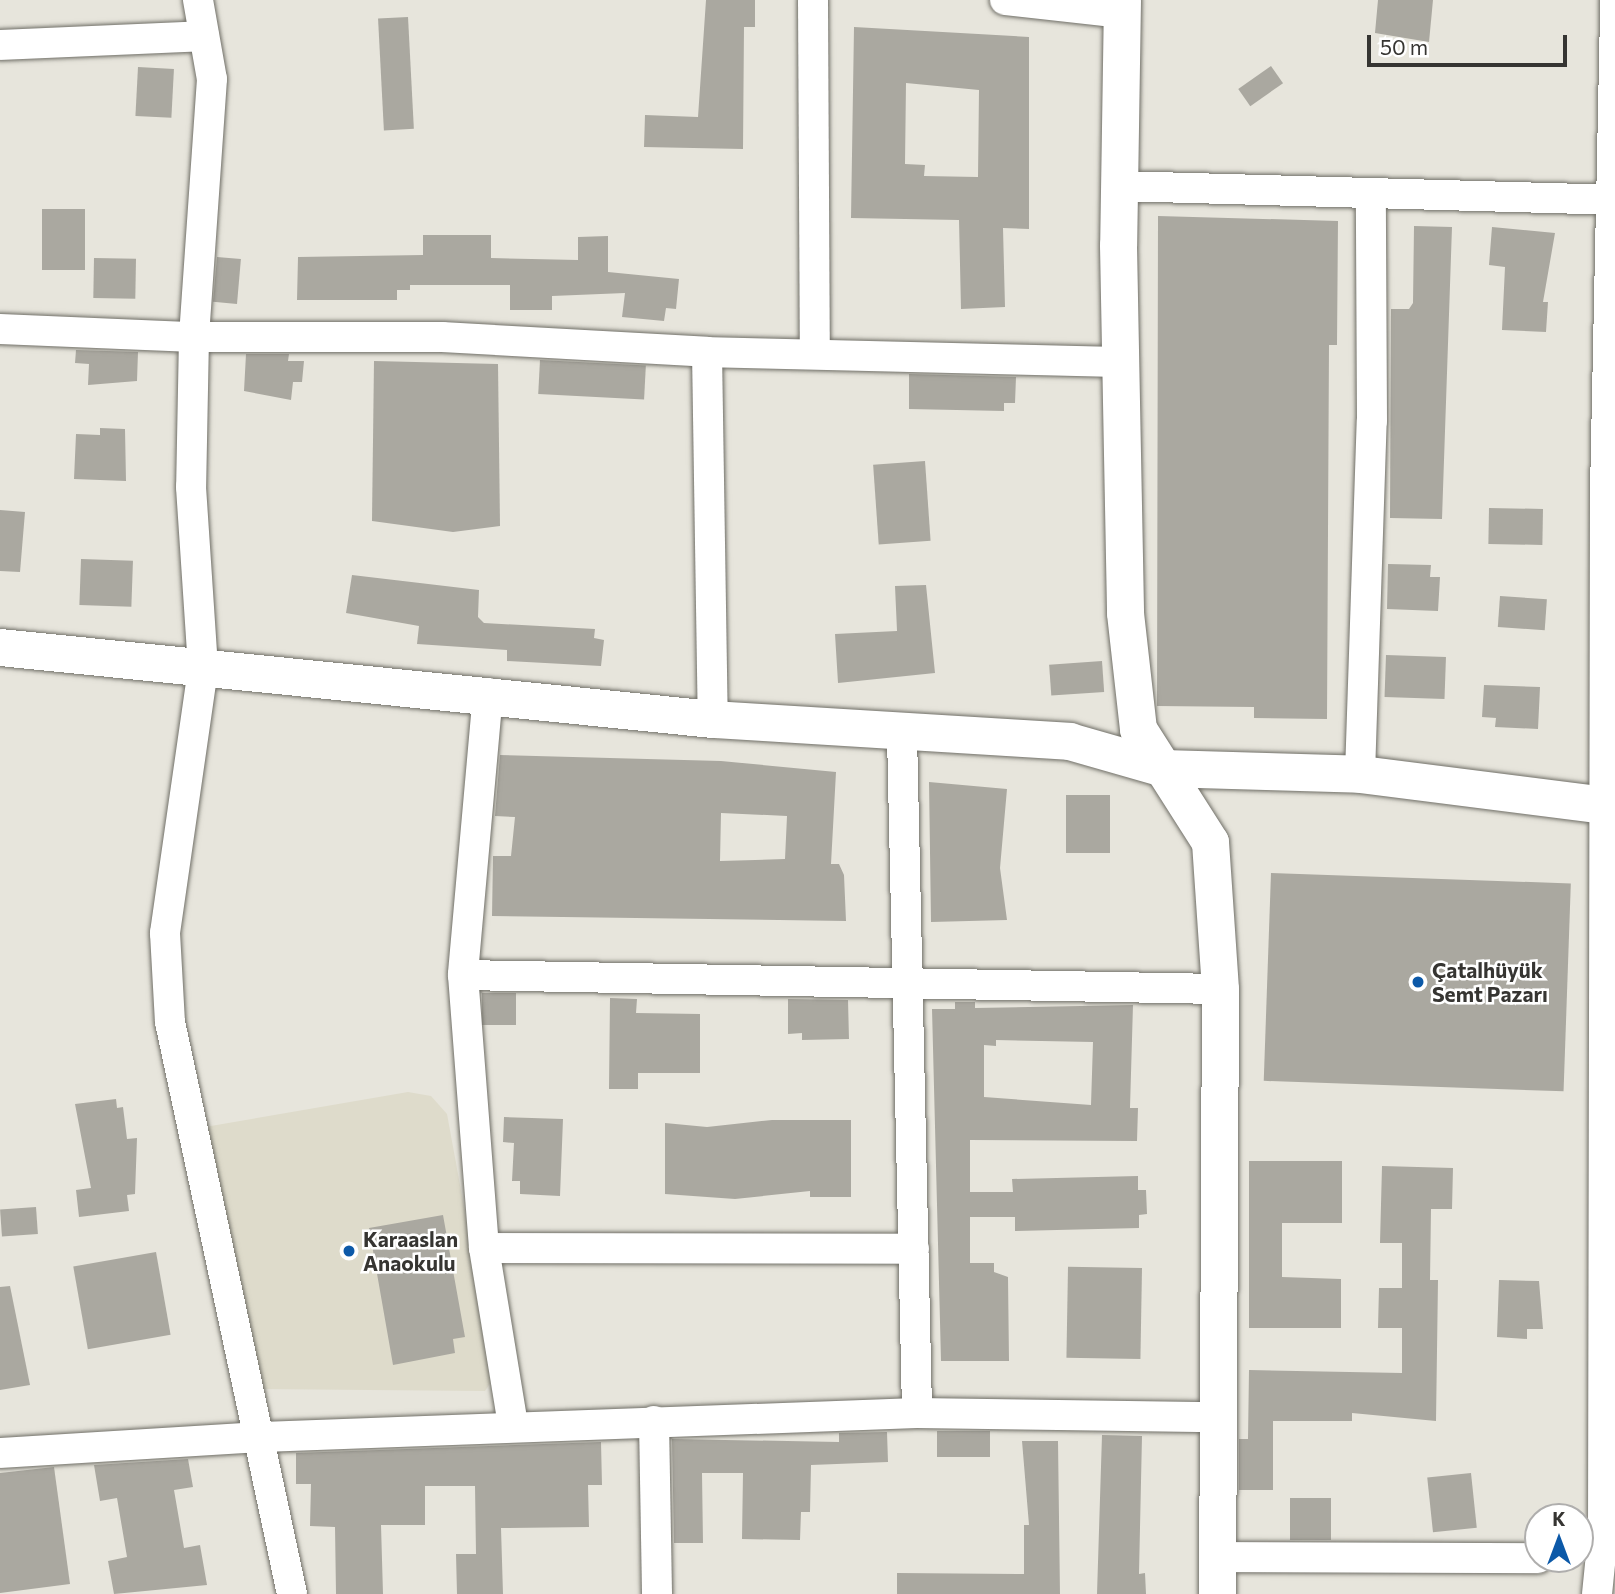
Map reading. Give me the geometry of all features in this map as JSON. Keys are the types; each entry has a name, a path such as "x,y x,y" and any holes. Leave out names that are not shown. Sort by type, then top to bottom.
{"street":[{"path":"198,0 212,79 194,337 191,487 203,670 165,933 170,1022 262,1437 292,1594"},
{"path":"813,0 815,354"},
{"path":"1005,0 1121,6 1119,186 1124,362 1125,613 1138,729 1210,842 1220,989 1217,1594"},
{"path":"1594,1520 1609,1417 1610,491 1615,0"},
{"path":"0,45 204,36"},
{"path":"1119,186 1613,200"},
{"path":"1360,774 1372,421 1371,193"},
{"path":"0,329 194,337 442,337 707,352 1124,362"},
{"path":"707,352 713,719"},
{"path":"0,647 203,670 488,693 713,719 902,734 1069,741 1163,768 1360,774 1610,805"},
{"path":"488,693 463,975 484,1248 513,1426"},
{"path":"902,734 917,1413"},
{"path":"463,975 1220,989"},
{"path":"484,1248 914,1249"},
{"path":"0,1453 262,1437 513,1426 917,1413 1216,1417"},
{"path":"654,1422 657,1594"},
{"path":"1217,1557 1524,1558"},
{"path":"1594,1567 1597,1594"}],"shaded area":[{"name":"Karaaslan Anaokulu","path":"408,1092 431,1096 447,1114 495,1376 485,1391 251,1389 205,1127"}],"building":[{"path":"706,0 755,0 755,27 744,27 743,149 644,147 645,115 698,117"},
{"path":"1378,0 1433,0 1429,42 1375,33"},
{"path":"408,17 414,129 384,130 378,19"},
{"path":"854,27 1029,37 1029,229 1003,228 1005,307 961,309 959,220 851,218","holes":["906,83 979,90 978,177 924,176 925,165 905,164"]},
{"path":"1271,66 1283,83 1250,106 1238,89"},
{"path":"138,67 174,69 171,118 135,116"},
{"path":"42,209 85,209 85,270 42,270"},
{"path":"1158,216 1338,221 1337,345 1329,345 1327,719 1254,718 1254,707 1157,706"},
{"path":"1414,226 1452,227 1442,519 1390,518 1391,309 1409,309 1413,303"},
{"path":"1492,227 1555,233 1543,302 1548,302 1546,332 1502,330 1505,267 1489,265"},
{"path":"423,235 491,235 491,258 578,260 578,237 608,236 608,272 679,279 676,309 666,308 664,321 622,317 625,293 552,296 552,310 510,310 510,285 410,285 410,290 397,290 397,300 297,300 298,257 423,255"},
{"path":"217,257 241,259 237,304 213,302"},
{"path":"94,258 136,259 135,299 93,298"},
{"path":"76,350 138,352 137,381 88,385 89,364 75,363"},
{"path":"246,354 289,354 288,361 304,361 302,382 293,382 291,400 244,391"},
{"path":"540,360 646,366 644,400 538,394"},
{"path":"374,361 498,364 500,526 453,532 372,521"},
{"path":"909,374 1016,377 1015,403 1004,403 1004,411 909,409"},
{"path":"100,428 125,429 126,481 74,479 76,434 100,435"},
{"path":"925,461 931,541 879,544 873,465"},
{"path":"1489,508 1543,509 1542,545 1488,544"},
{"path":"0,510 25,512 20,572 0,571"},
{"path":"81,559 133,561 131,607 79,605"},
{"path":"1388,564 1431,565 1430,577 1440,577 1438,611 1387,609"},
{"path":"352,575 479,590 478,617 484,623 595,629 594,638 604,640 601,666 507,661 507,650 417,644 419,626 346,613"},
{"path":"926,585 935,673 838,683 835,634 897,631 895,586"},
{"path":"1500,596 1547,599 1545,630 1498,627"},
{"path":"1386,655 1446,657 1444,699 1385,697"},
{"path":"1102,661 1104,692 1051,696 1049,665"},
{"path":"1484,685 1540,687 1538,729 1495,727 1496,718 1482,717"},
{"path":"500,755 721,761 836,772 831,864 839,864 844,875 846,921 492,916 493,856 511,856 515,817 495,816","holes":["721,813 787,816 785,859 720,861"]},
{"path":"929,782 1007,789 1000,868 1007,920 931,922"},
{"path":"1066,795 1110,795 1110,853 1066,853"},
{"name":"Çatalhüyük Semt Pazarı","path":"1271,873 1571,883 1564,1091 1264,1081"},
{"path":"482,993 516,993 516,1025 482,1025"},
{"path":"610,998 637,999 636,1013 700,1014 700,1073 638,1073 638,1089 609,1089"},
{"path":"788,999 848,1000 849,1039 802,1040 802,1033 788,1034"},
{"path":"955,1002 975,1002 975,1008 1133,1005 1130,1108 1138,1108 1137,1141 970,1140 970,1192 1013,1192 1012,1179 1138,1176 1138,1190 1146,1190 1147,1214 1139,1215 1139,1228 1015,1231 1015,1217 970,1217 970,1263 994,1263 994,1272 1008,1277 1009,1361 941,1361 932,1009 955,1009","holes":["996,1040 1093,1042 1091,1105 984,1097 984,1045 996,1046"]},
{"path":"116,1099 117,1108 123,1107 127,1139 137,1138 135,1194 127,1195 129,1211 79,1217 76,1190 91,1188 75,1104"},
{"path":"504,1117 563,1119 560,1196 520,1194 520,1181 512,1181 514,1143 503,1142"},
{"path":"772,1120 851,1120 851,1197 810,1197 810,1191 735,1199 665,1194 665,1123 707,1127"},
{"path":"1249,1161 1342,1161 1342,1223 1282,1223 1282,1277 1341,1279 1341,1328 1249,1328"},
{"path":"1382,1166 1453,1168 1452,1209 1431,1209 1430,1280 1438,1280 1436,1421 1352,1413 1352,1421 1273,1421 1273,1490 1239,1490 1239,1439 1248,1439 1249,1370 1402,1373 1402,1328 1378,1328 1379,1288 1402,1288 1402,1243 1380,1243"},
{"path":"36,1207 38,1234 2,1236 0,1210"},
{"path":"443,1215 465,1337 453,1339 455,1353 393,1365 369,1228"},
{"path":"156,1252 171,1335 88,1349 73,1267"},
{"path":"1068,1267 1142,1268 1140,1359 1066,1358"},
{"path":"1499,1280 1539,1281 1543,1329 1527,1329 1527,1339 1497,1337"},
{"path":"10,1286 30,1385 0,1390 0,1287"},
{"path":"937,1431 990,1431 990,1457 937,1457"},
{"path":"887,1432 888,1462 811,1465 810,1512 801,1512 800,1540 742,1539 743,1473 702,1473 703,1543 674,1543 672,1439 839,1442 839,1433"},
{"path":"1102,1435 1142,1436 1139,1574 1145,1573 1146,1594 1097,1594"},
{"path":"1022,1441 1058,1441 1060,1594 897,1594 897,1573 1024,1574 1024,1525 1029,1525"},
{"path":"601,1442 602,1485 588,1485 589,1527 501,1528 503,1594 457,1594 456,1554 476,1554 475,1486 425,1486 425,1525 381,1525 383,1594 336,1594 335,1527 310,1526 311,1484 296,1484 296,1453"},
{"path":"188,1459 193,1487 174,1490 184,1548 200,1545 207,1585 114,1594 108,1561 127,1557 117,1498 100,1501 94,1465"},
{"path":"54,1467 70,1584 0,1593 0,1473"},
{"path":"1471,1473 1477,1528 1433,1532 1427,1478"},
{"path":"1290,1498 1331,1498 1331,1540 1290,1540"}],"place":[{"name":"Çatalhüyük Semt Pazarı","path":"1418,982"},
{"name":"Karaaslan Anaokulu","path":"349,1251"}]}
